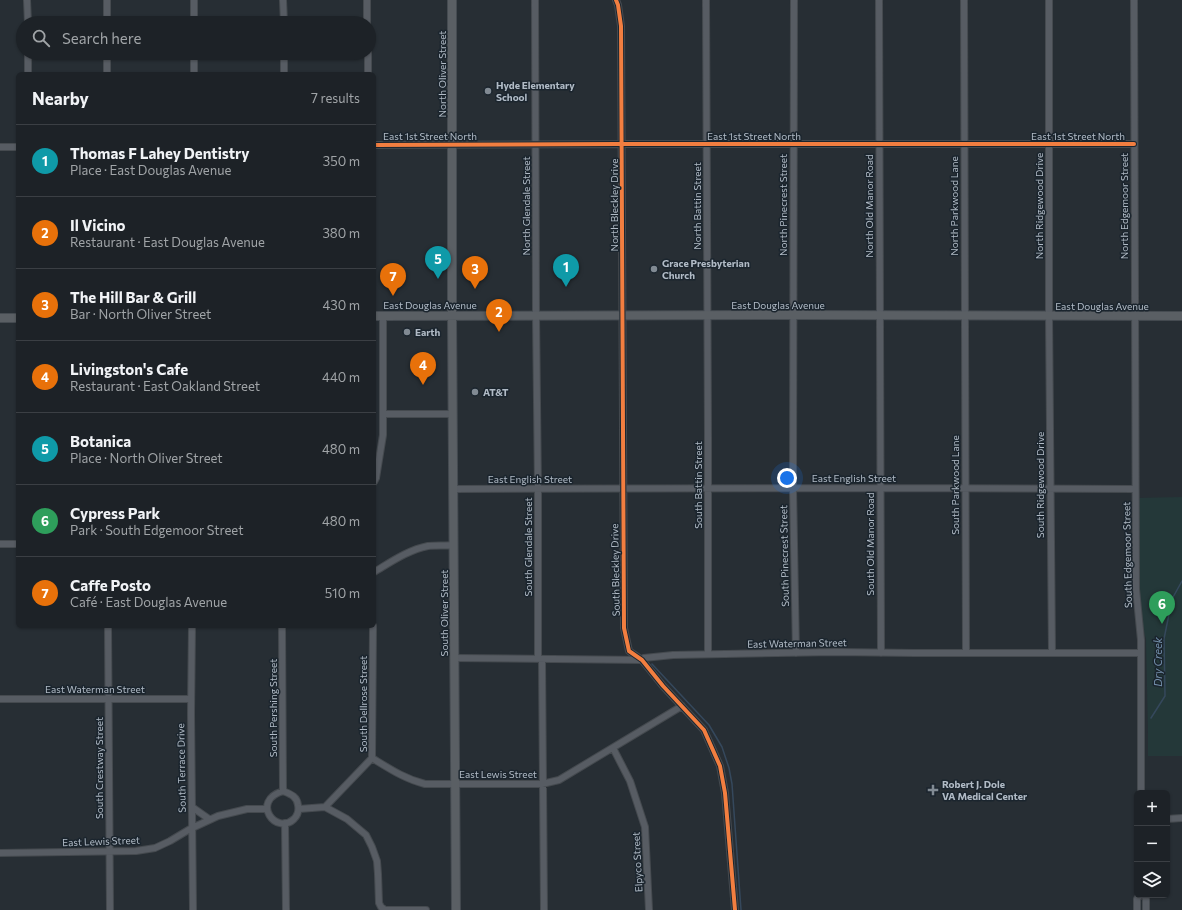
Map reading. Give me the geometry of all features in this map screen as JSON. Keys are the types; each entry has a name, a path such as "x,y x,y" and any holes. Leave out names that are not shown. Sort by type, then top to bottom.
{"main road":[{"name":"North Oliver Street","path":"452,0 452,315"},
{"name":"South Oliver Street","path":"452,315 456,910"},
{"name":"East Douglas Avenue","path":"376,316 1182,316"},
{"path":"0,318 16,318"}],"street":[{"path":"27,0 28,16"},
{"path":"107,0 107,16"},
{"path":"194,0 194,16"},
{"path":"284,0 284,16"},
{"path":"367,0 367,16"},
{"name":"North Glendale Street","path":"535,0 536,315"},
{"name":"North Bleckley Drive","path":"616,0 621,26 622,315"},
{"name":"North Battin Street","path":"706,0 707,316"},
{"name":"North Pinecrest Street","path":"793,315 794,0"},
{"name":"North Old Manor Road","path":"879,0 879,315"},
{"name":"North Parkwood Lane","path":"964,0 964,316"},
{"name":"North Ridgewood Drive","path":"1049,0 1049,316"},
{"name":"North Edgemoor Street","path":"1134,0 1135,316"},
{"path":"28,60 28,72"},
{"path":"107,60 107,72"},
{"path":"194,60 194,72"},
{"path":"284,60 284,72"},
{"path":"368,60 368,72"},
{"name":"East 1st Street North","path":"376,145 1134,144"},
{"path":"0,147 16,147"},
{"name":"South Glendale Street","path":"536,315 544,910"},
{"name":"South Bleckley Drive","path":"622,315 624,628 629,651 642,660 663,686 704,730 720,766 725,793 735,910"},
{"name":"South Pinecrest Street","path":"793,315 793,488 796,653"},
{"name":"South Old Manor Road","path":"879,315 881,653"},
{"path":"376,478 383,435 384,316"},
{"name":"South Battin Street","path":"707,316 708,654"},
{"name":"South Parkwood Lane","path":"964,316 966,654"},
{"name":"South Ridgewood Drive","path":"1049,316 1052,654"},
{"name":"South Edgemoor Street","path":"1135,316 1136,589 1141,653 1141,790"},
{"path":"383,414 453,414"},
{"name":"East English Street","path":"453,489 1135,489"},
{"path":"0,544 16,544"},
{"path":"376,571 391,561 412,551 429,546 454,545"},
{"name":"South Crestway Street","path":"108,628 110,910"},
{"name":"South Terrace Drive","path":"192,628 191,699 193,910"},
{"name":"South Pershing Street","path":"282,628 283,791"},
{"name":"South Dellrose Street","path":"325,808 372,758 373,628"},
{"name":"East Waterman Street","path":"454,658 642,660 644,658 673,654 1141,653"},
{"name":"East Waterman Street","path":"0,699 191,699"},
{"name":"East Lewis Street","path":"372,758 400,776 414,782 425,784 542,784 559,780 682,706"},
{"name":"Elpyco Street","path":"613,748 630,781 645,827 649,910"},
{"path":"283,791 292,794 296,798 299,809 295,818 290,822 276,822 271,819 268,814 267,803 274,794 283,791"},
{"path":"192,807 209,820"},
{"path":"299,809 325,808 347,819 366,836 377,861 379,903 381,907 385,910 426,910"},
{"name":"East Lewis Street","path":"0,853 110,852 136,851 155,848 192,828 229,813 247,809 267,809"},
{"path":"1170,818 1182,818"},
{"path":"285,823 286,910"},
{"path":"1136,910 1138,898"},
{"path":"1146,898 1146,910"}],"green space":[{"path":"1182,497 1182,756 1148,756 1146,639 1138,609 1135,498"}],"waterway":[{"name":"Dry Creek","path":"1151,718 1165,696 1164,639 1172,599 1182,581"},
{"path":"652,664 709,725 722,747 729,768 732,784 741,910"}],"cycle path":[{"path":"616,0 621,26 624,628 629,651 642,660 663,686 704,730 720,766 725,793 735,910"},
{"path":"376,145 1134,144"}],"place":[{"name":"Hyde Elementary School","path":"488,91"},
{"name":"Grace Presbyterian Church","path":"654,269"},
{"name":"Botanica","path":"438,279"},
{"name":"Thomas F Lahey Dentistry","path":"566,287"},
{"name":"The Hill Bar & Grill","path":"475,289"},
{"name":"Caffe Posto","path":"393,296"},
{"name":"Earth","path":"407,332"},
{"name":"Il Vicino","path":"499,332"},
{"name":"Livingston's Cafe","path":"423,385"},
{"name":"AT&T","path":"475,392"},
{"name":"Cypress Park","path":"1162,624"},
{"name":"Robert J. Dole VA Medical Center","path":"933,790"}]}
